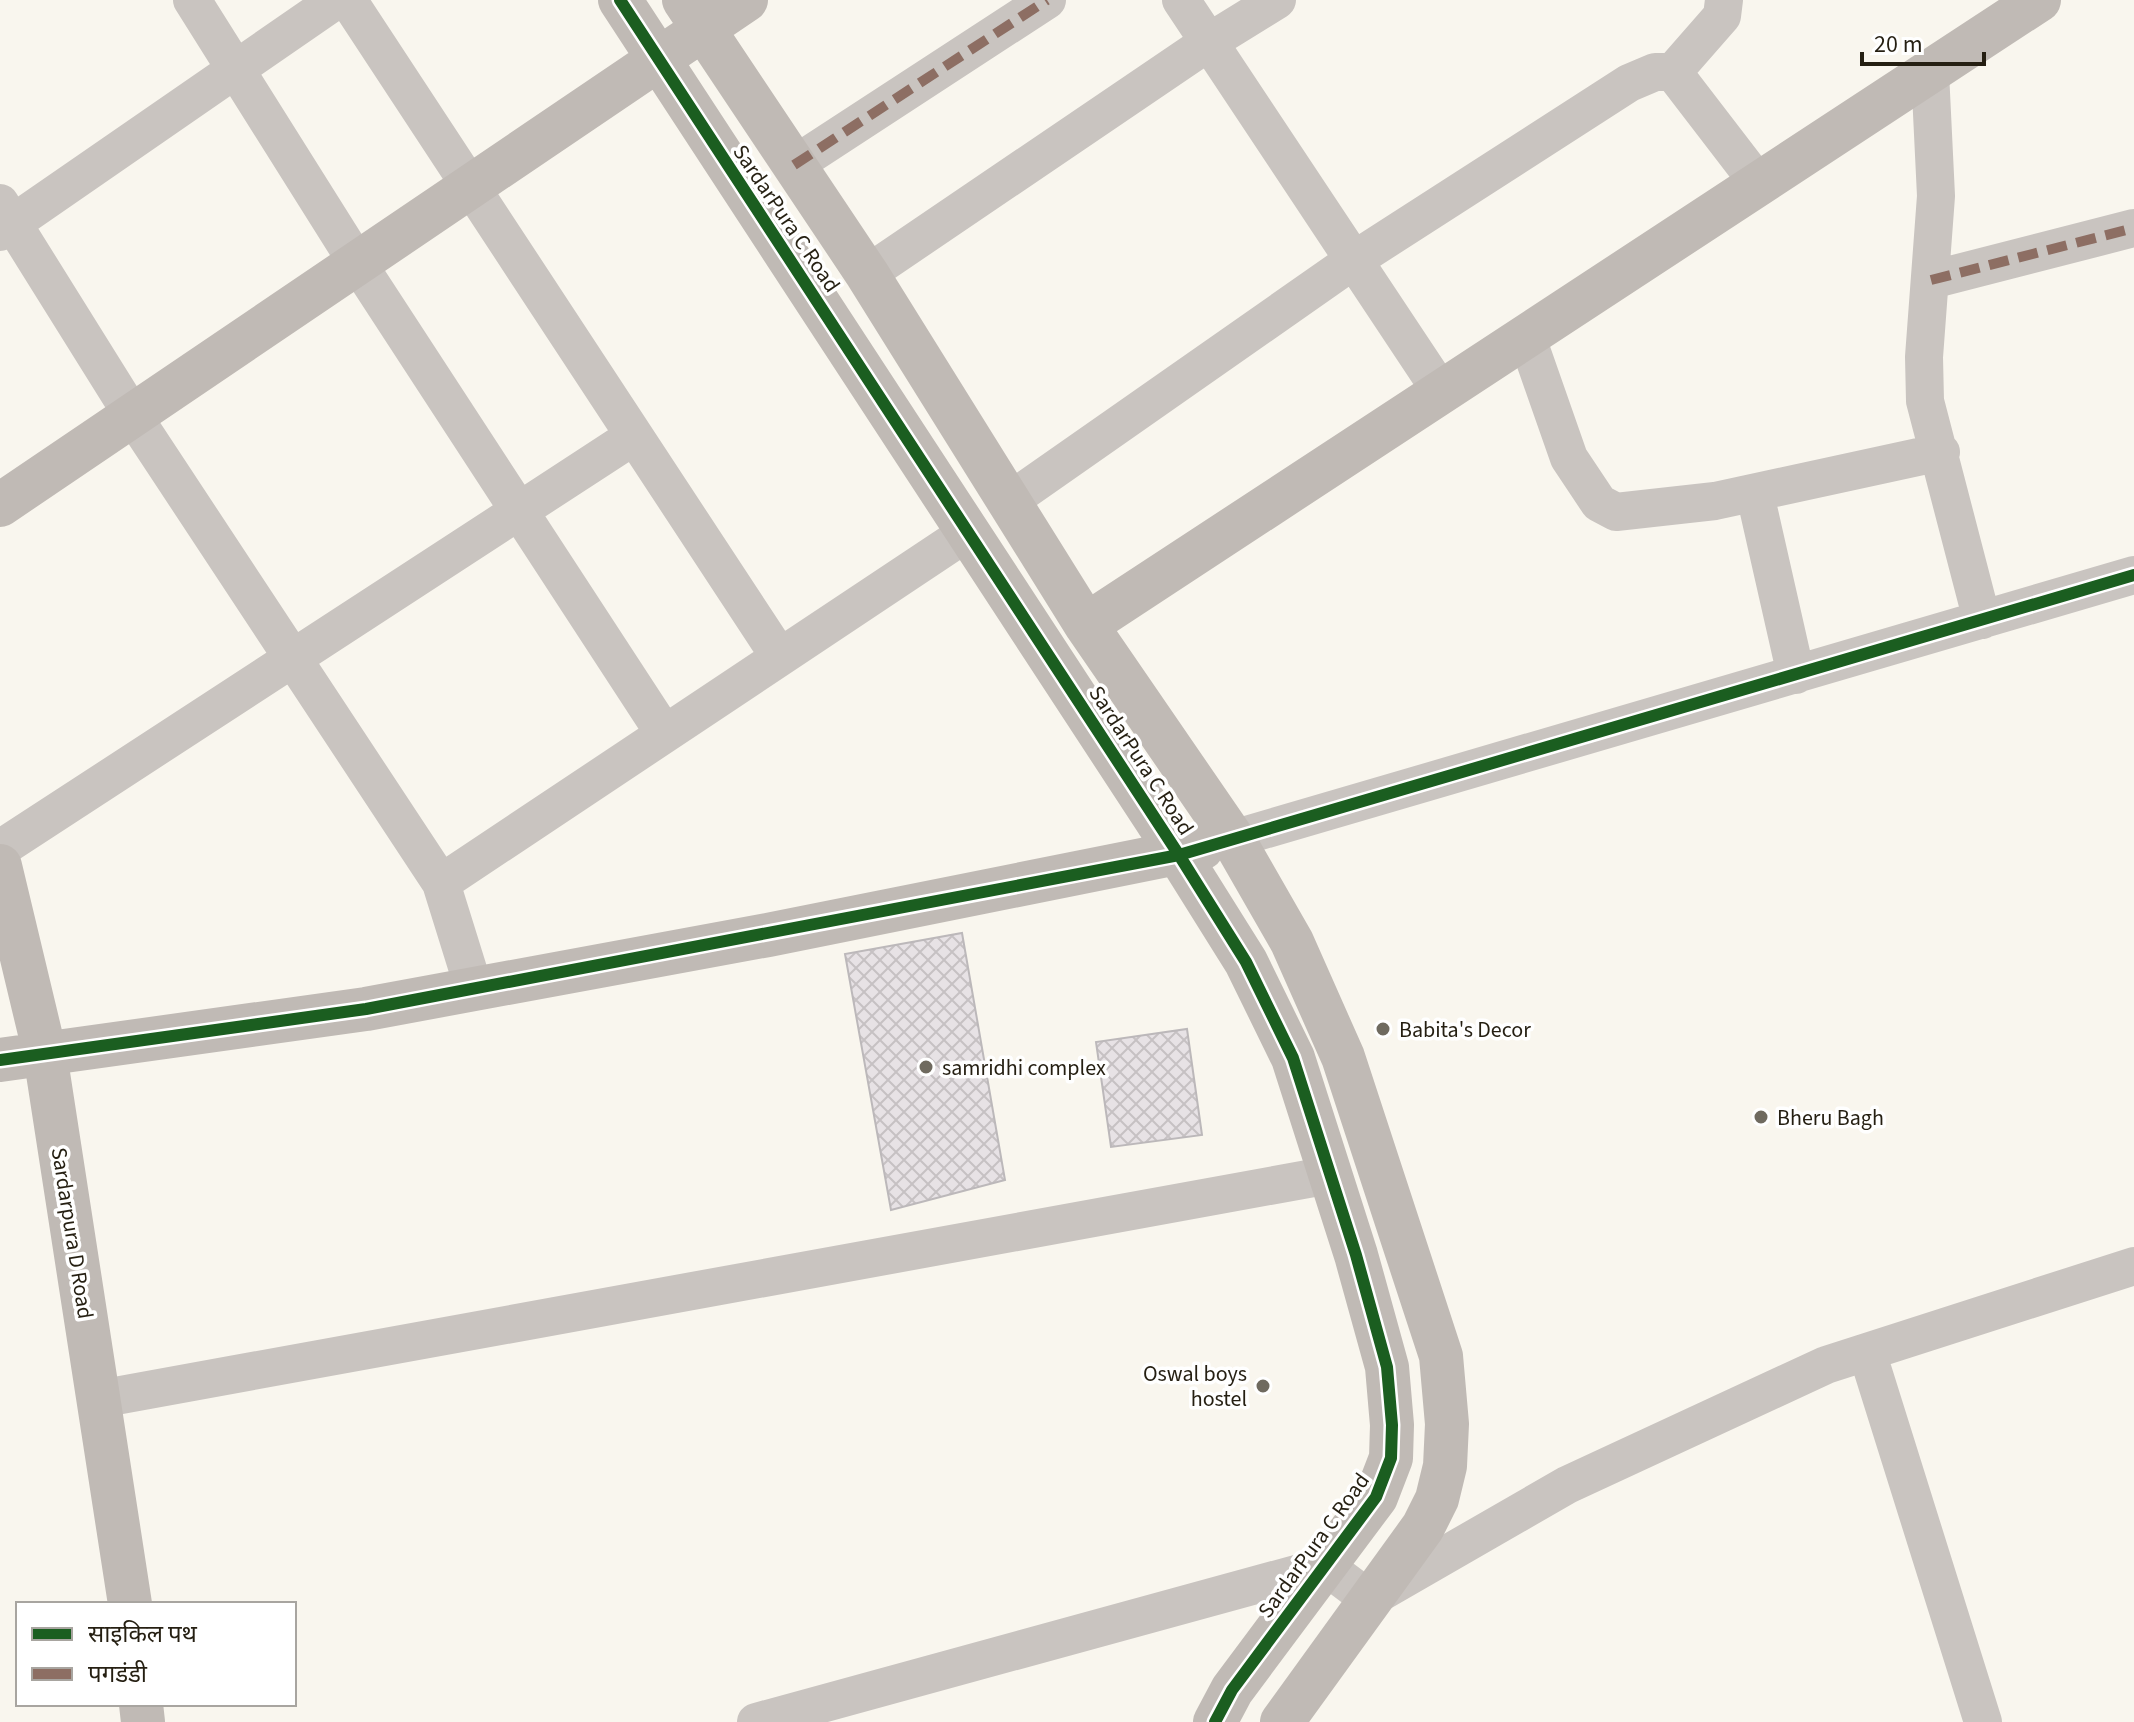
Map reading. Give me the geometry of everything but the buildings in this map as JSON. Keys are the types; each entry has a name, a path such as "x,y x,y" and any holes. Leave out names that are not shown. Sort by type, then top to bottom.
{"street":[{"path":"192,0 358,264 664,733"},
{"path":"336,0 4,220 441,883 474,989"},
{"path":"348,0 779,656"},
{"name":"SardarPura C Road","path":"620,0 1179,855 1246,962 1293,1058 1387,1367 1392,1425 1386,1479 1232,1690 1215,1722"},
{"path":"0,505 657,60 693,15 746,0"},
{"path":"794,165 1047,0"},
{"path":"1181,0 1442,393"},
{"path":"867,274 1209,42 1277,0"},
{"path":"1008,502 1354,260 1629,83 1655,72 1673,72 1722,16 1724,0"},
{"path":"1086,625 2039,0"},
{"name":"SardarPura C Road","path":"693,15 867,274 1086,625 1233,839 1292,942 1343,1057 1441,1356 1447,1424 1445,1466 1437,1499 1423,1527 1282,1722"},
{"path":"1673,72 1759,184"},
{"path":"1930,72 1936,196 1923,375 1925,401 1941,452 1982,620"},
{"path":"1931,280 2134,228"},
{"path":"1527,338 1569,458 1599,503 1616,512 1755,494 1941,452"},
{"path":"0,849 295,660 634,436"},
{"path":"1755,494 1796,675"},
{"path":"441,883 968,532"},
{"path":"0,1060 366,1009 1179,855 2134,575"},
{"name":"Sardarpura D Road","path":"0,866 45,1054 130,1602"},
{"path":"99,1399 1330,1175"},
{"path":"756,1722 1325,1566 1369,1599 1567,1485 1826,1365 2134,1266"},
{"path":"1867,1352 1983,1722"}],"marked path":[{"path":"794,165 1047,0"},
{"path":"1931,280 2134,228"}],"cycle path":[{"path":"620,0 1179,855 1246,962 1293,1058 1356,1255 1387,1367 1392,1425 1391,1458 1376,1497 1232,1690 1215,1722"},
{"path":"0,1060 366,1009 1179,855 2134,575"}],"place":[{"name":"Babita's Decor","path":"1383,1029"},
{"name":"samridhi complex","path":"926,1067"},
{"name":"Bheru Bagh","path":"1761,1117"},
{"name":"Oswal boys hostel","path":"1263,1386"}]}
